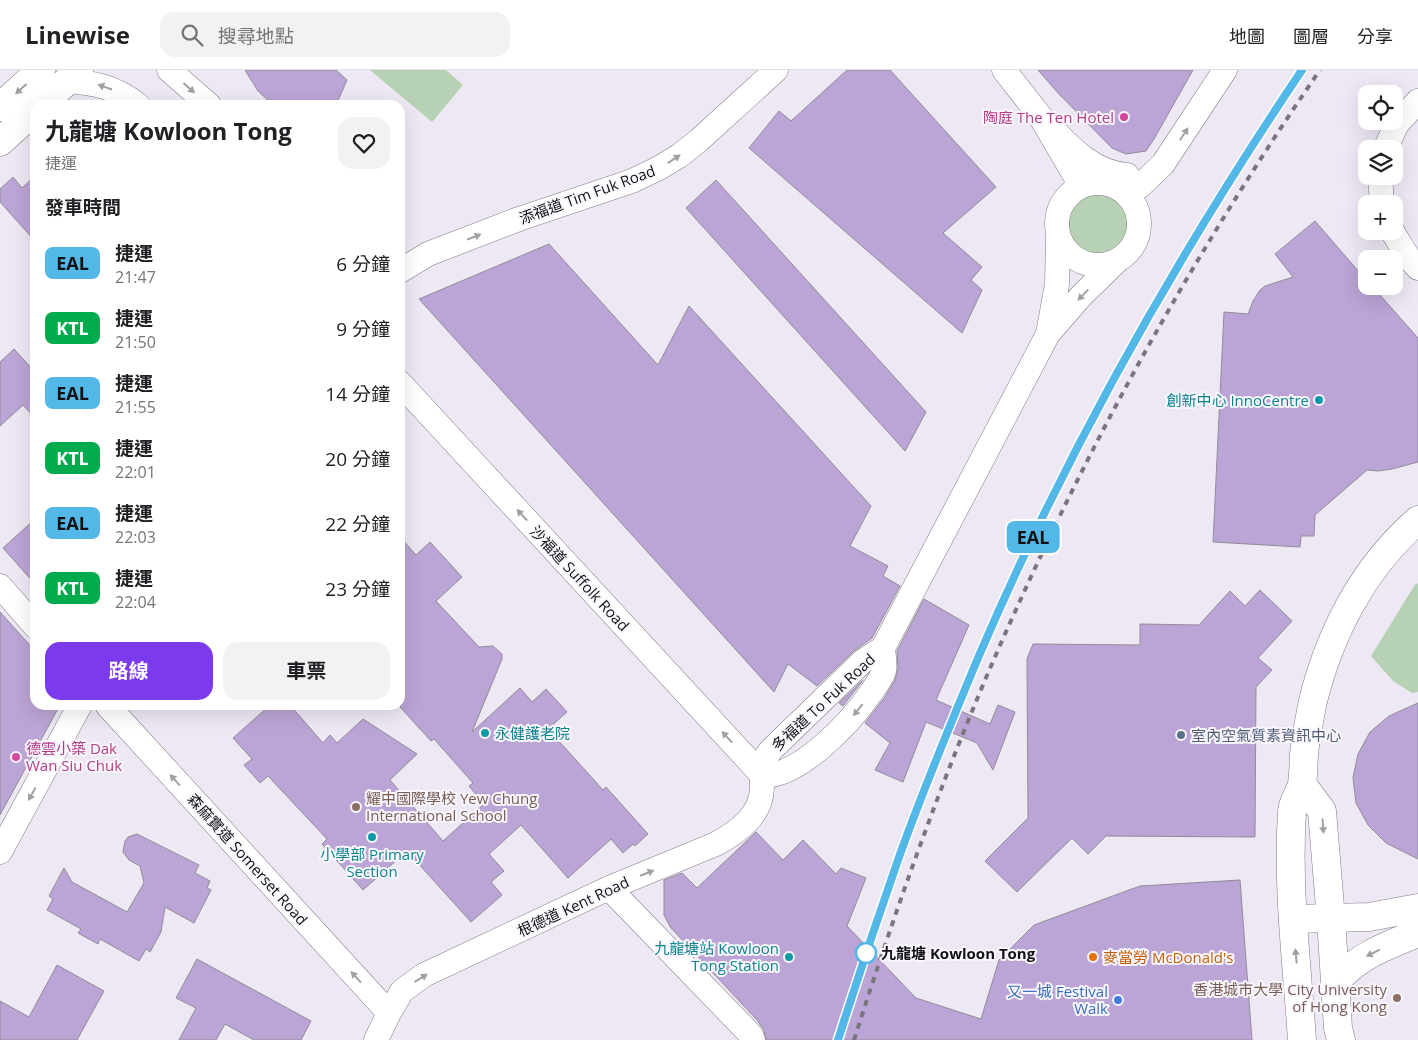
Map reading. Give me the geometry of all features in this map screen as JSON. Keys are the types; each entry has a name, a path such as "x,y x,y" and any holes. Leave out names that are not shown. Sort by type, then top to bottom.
{"main road":[{"path":"0,107 41,70"},
{"path":"47,100 73,76"},
{"path":"0,142 30,115"},
{"path":"1302,1040 1293,919 1291,865 1292,810 1302,784 1305,745 1313,701 1326,658 1342,618 1361,585 1402,533 1418,520"},
{"path":"1302,784 1322,812 1338,1028 1341,1040"},
{"path":"1293,919 1368,917 1418,908"},
{"path":"1336,982 1346,970 1359,960 1418,933"}],"street":[{"path":"169,70 203,100"},
{"name":"添福道 Tim Fuk Road","path":"405,268 428,254 519,219 632,181 659,168 679,156 698,141 776,70"},
{"path":"1004,70 1040,116 1081,186 1105,183 1117,187 1127,195 1140,186 1163,164 1225,70"},
{"path":"73,76 124,94 132,100"},
{"path":"1390,140 1397,124 1418,101"},
{"path":"1040,116 1087,161 1107,172 1126,175 1140,174 1163,164"},
{"name":"多福道 To Fuk Road","path":"1048,334 1057,284 1057,212 1070,192 1081,186"},
{"name":"多福道 To Fuk Road","path":"883,648 884,670 847,724 819,749 781,773 763,776 760,773 763,762 779,741 863,661 883,648 1048,334 1081,296 1117,261 1128,253 1131,248 1139,230 1139,217 1135,205 1127,195"},
{"path":"1058,237 1072,257 1082,262 1106,265 1117,261"},
{"path":"1398,240 1408,257 1418,268"},
{"name":"添福道 Tim Fuk Road","path":"405,255 428,254"},
{"name":"沙福道 Suffolk Road","path":"405,388 760,773"},
{"path":"0,586 30,620"},
{"path":"0,852 77,710"},
{"name":"森麻實道 Somerset Road","path":"112,710 389,1013"},
{"name":"根德道 Kent Road","path":"376,1040 402,991 424,975 609,888 716,844 730,836 743,826 756,811 761,800 762,786 760,773"},
{"path":"609,888 751,1035 753,1040"}],"green space":[{"path":"370,70 446,70 463,85 432,122"},
{"path":"1092,193 1104,193 1120,202 1127,212 1129,224 1127,236 1120,246 1104,255 1092,255 1081,250 1072,241 1067,230 1067,218 1072,207 1081,198"},
{"path":"1416,583 1418,584 1418,692 1412,693 1393,681 1371,656"}],"building":[{"path":"245,70 336,70 347,80 338,100 268,100 258,91"},
{"path":"847,70 890,70 996,187 943,233 982,267 971,280 982,290 962,333 749,148 779,111 791,121"},
{"name":"陶庭 The Ten Hotel","path":"1038,70 1193,70 1146,151 1126,154 1112,148"},
{"path":"13,177 22,188 30,181 30,235 0,202 0,189"},
{"path":"716,180 926,412 905,451 686,208"},
{"name":"創新中心 InnoCentre","path":"1315,221 1358,271 1358,295 1380,295 1418,338 1418,462 1392,469 1367,470 1315,515 1314,536 1301,536 1300,547 1213,542 1224,312 1248,314 1260,290 1265,286 1293,277 1275,254"},
{"path":"549,244 658,365 689,306 871,506 850,546 888,566 883,576 900,586 872,638 854,651 817,686 788,664 774,692 419,299"},
{"path":"14,349 30,367 30,413 23,405 0,426 0,362"},
{"path":"30,524 30,578 3,548"},
{"path":"430,542 462,577 436,601 479,647 493,646 502,654 502,659 472,732 520,688 532,702 546,689 567,712 548,729 603,790 606,787 648,834 635,846 633,844 623,853 611,839 568,878 521,825 489,854 504,871 491,882 502,895 471,922 407,851 363,890 322,844 327,839 268,776 260,783 244,765 252,759 233,738 264,710 294,710 323,743 330,735 337,743 363,719 417,754 390,780 443,841 484,804 469,786 473,783 434,739 431,741 403,710 405,710 405,543 416,555"},
{"path":"1260,590 1292,621 1258,658 1272,670 1256,687 1255,837 1106,836 1088,854 1072,838 1017,892 985,861 1028,818 1027,659 1033,644 1140,645 1140,624 1199,625 1230,591 1245,606"},
{"path":"924,599 969,625 936,700 990,724 998,705 1015,712 993,770 977,743 926,722 903,782 875,770 890,743 865,723 885,697 895,680 898,669 897,651"},
{"name":"德雲小築 Dak Wan Siu Chuk","path":"0,612 30,645 30,710 57,710 0,815"},
{"path":"863,680 843,706 839,703"},
{"path":"1418,703 1418,859 1386,843 1368,825 1356,803 1353,778 1358,754 1370,732 1389,716"},
{"path":"756,832 783,860 803,840 836,874 841,868 866,878 847,926 916,998 981,1019 999,960 1034,925 1140,886 1240,880 1252,1040 766,1040 764,1030 757,1020 671,928 664,915 664,880 682,873 697,888"},
{"path":"137,834 199,865 195,873 210,881 207,888 211,890 194,923 165,907 161,932 150,952 146,949 139,961 100,939 98,944 78,933 81,929 47,910 53,899 49,896 64,868 72,882 127,912 144,883 140,866 129,860 123,852 125,841 128,837"},
{"path":"197,959 311,1021 301,1040 254,1040 225,1024 216,1040 179,1040 196,1008 176,998"},
{"path":"57,965 104,991 77,1040 0,1040 0,1001 29,1017"}],"railway":[{"path":"838,1040 886,896 939,754 1029,545 1090,424 1146,321 1238,169 1302,70"},
{"path":"854,1040 890,929 972,710 1051,534 1121,397 1196,263 1277,134 1320,70"}],"metro line":[{"name":"EAL","path":"838,1040 899,857 935,762 979,656 1062,476 1172,276 1216,202 1302,70"}],"place":[{"name":"陶庭 The Ten Hotel","path":"1124,117"},
{"name":"創新中心 InnoCentre","path":"1319,400"},
{"name":"永健護老院","path":"485,733"},
{"name":"室內空氣質素資訊中心","path":"1181,735"},
{"name":"德雲小築 Dak Wan Siu Chuk","path":"16,757"},
{"name":"耀中國際學校 Yew Chung International School","path":"356,807"},
{"name":"小學部 Primary Section","path":"372,837"},
{"name":"九龍塘 Kowloon Tong","path":"866,953"},
{"name":"九龍塘站 Kowloon Tong Station","path":"789,957"},
{"name":"麥當勞 McDonald's","path":"1093,957"},
{"name":"香港城市大學 City University of Hong Kong","path":"1397,998"},
{"name":"又一城 Festival Walk","path":"1118,1000"}]}
